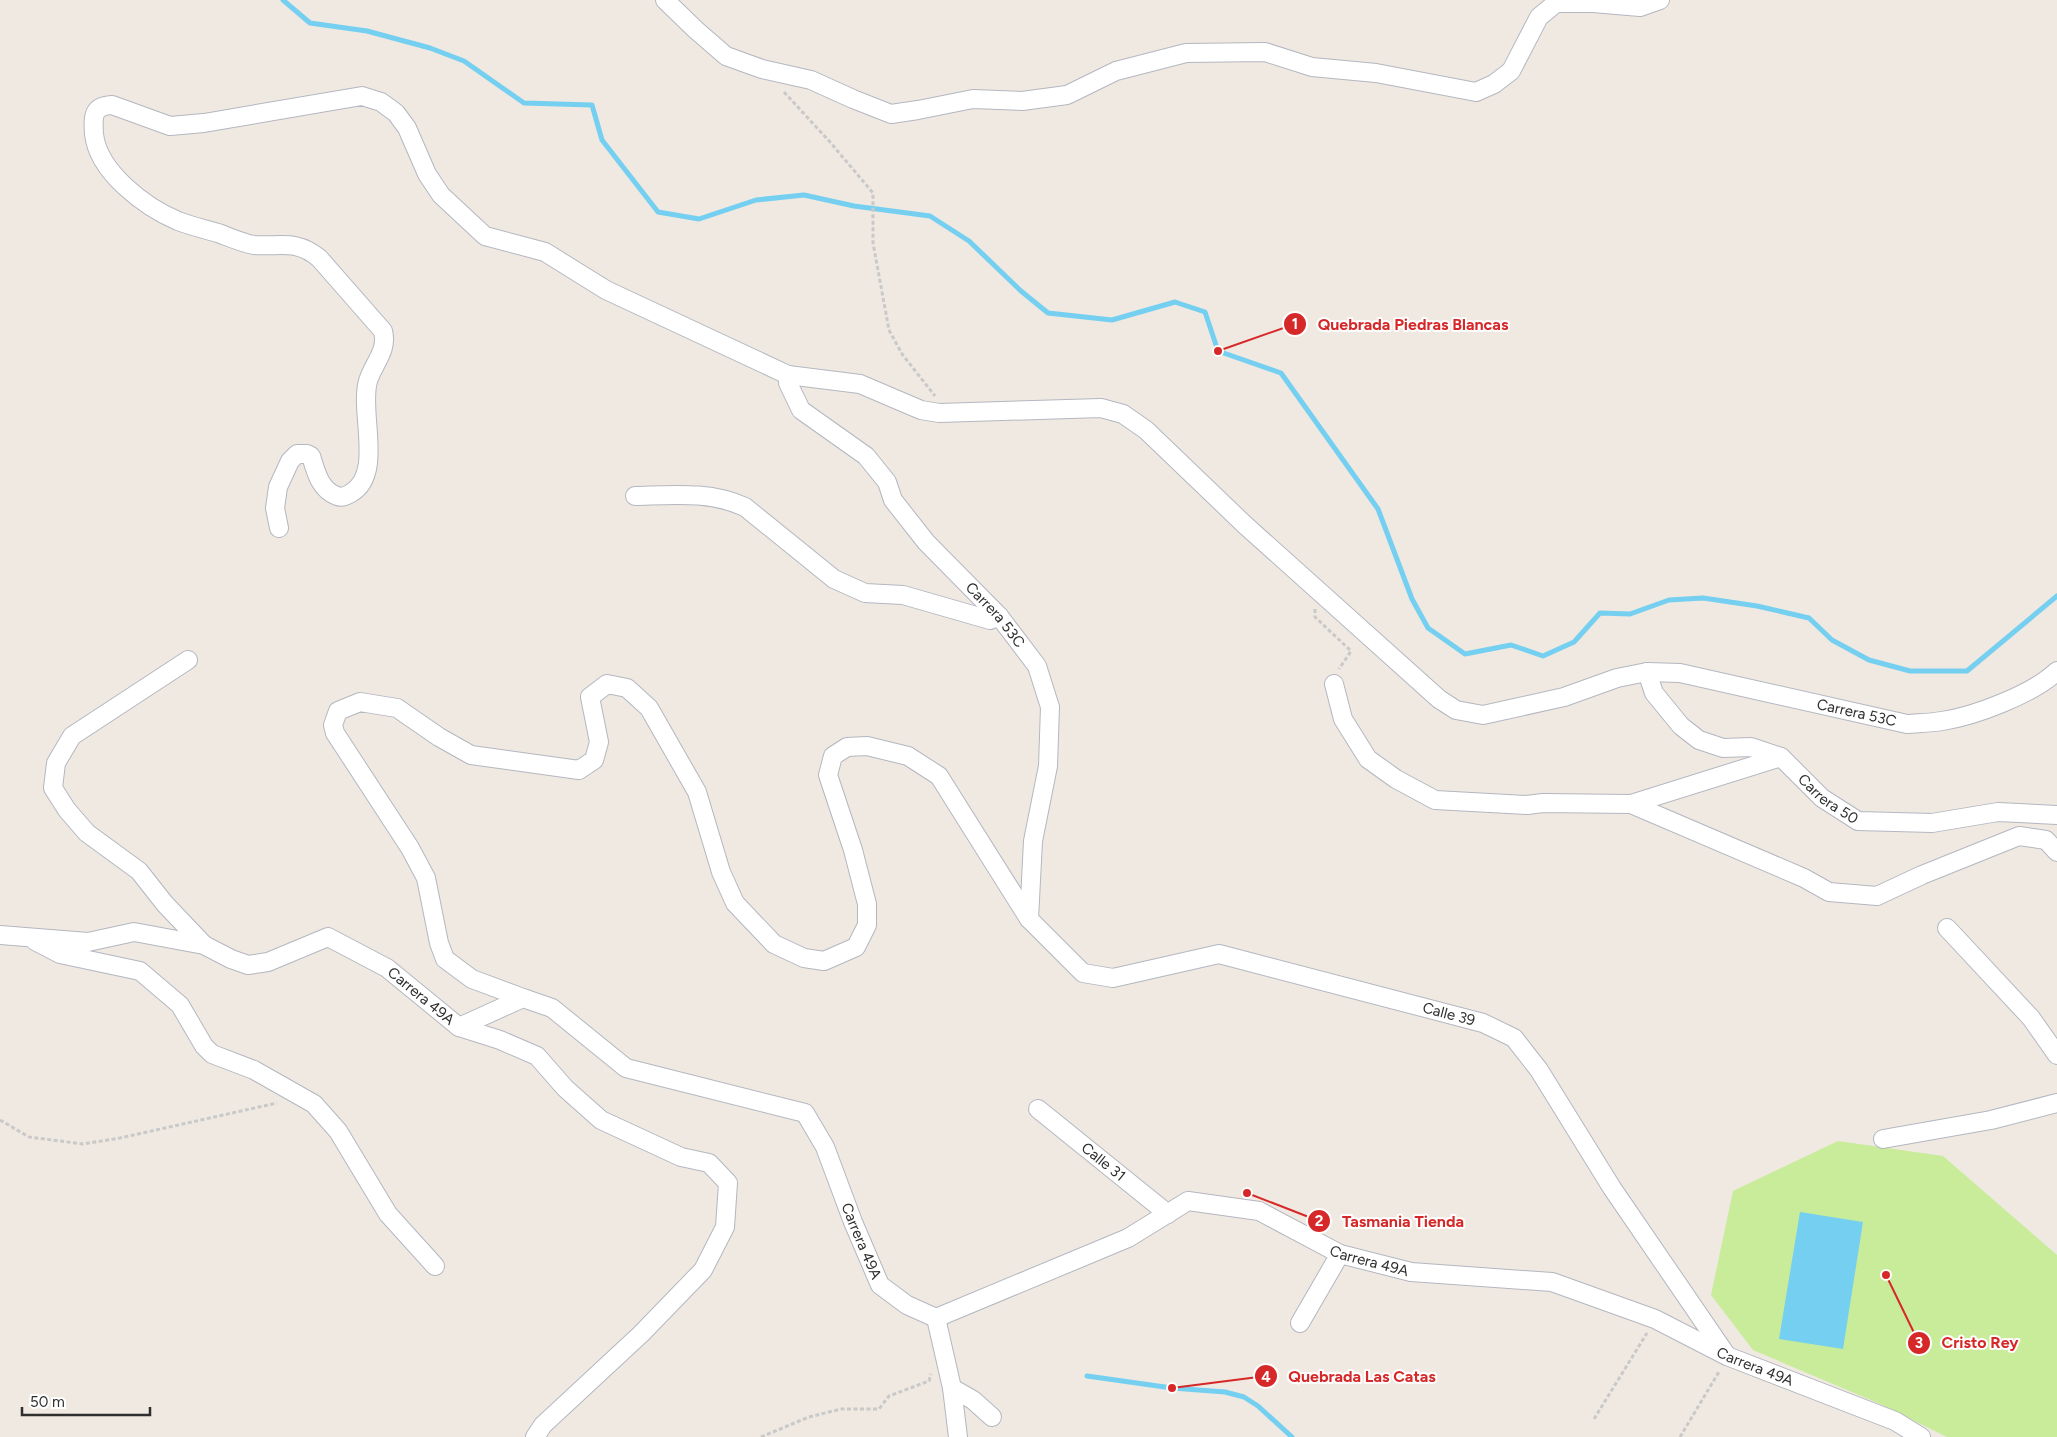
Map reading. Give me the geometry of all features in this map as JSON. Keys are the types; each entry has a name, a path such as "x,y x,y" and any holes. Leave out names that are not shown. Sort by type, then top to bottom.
{"street":[{"path":"665,0 726,56 762,69 811,80 891,114 973,99 1022,101 1067,95 1116,71 1186,53 1265,52 1312,68 1376,74 1476,92 1494,84 1511,71 1539,17 1556,3 1593,3 1640,7 1660,0"},
{"name":"Carrera 53C","path":"279,528 275,508 278,487 290,461 297,454 311,456 321,484 337,496 342,498 349,495 364,481 369,443 366,392 372,370 382,353 383,331 319,258 306,249 288,244 252,244 245,242 176,220 130,193 104,160 94,138 94,116 96,110 103,106 112,105 170,126 204,123 362,96 381,102 396,113 407,128 427,174 441,195 485,236 544,252 606,290 788,375 860,384 921,410 939,413 1101,408 1123,414 1146,430 1245,525 1439,700 1456,710 1483,715 1564,697 1618,678 1647,672 1680,673 1907,724 1943,721 1983,710 2016,697 2050,677 2057,670"},
{"name":"Carrera 53C","path":"788,375 788,383 801,410 866,456 887,482 893,500 926,542 999,616 1037,666 1050,707 1048,766 1033,840 1029,919"},
{"path":"635,496 707,496 732,501 745,507 834,579 865,593 903,595 990,620 999,616"},
{"path":"188,660 72,736 56,763 53,788 67,810 87,833 139,871 204,945"},
{"name":"Carrera 50","path":"1647,672 1654,693 1680,726 1699,740 1723,748 1751,747 1781,758 1822,798 1858,821 1932,823 1998,812 2057,815"},
{"name":"Calle 39","path":"523,998 472,979 445,959 439,943 426,878 410,848 335,733 333,725 338,710 360,702 397,708 439,737 471,755 579,770 594,760 599,742 590,697 607,684 627,688 649,708 697,792 721,872 735,903 774,944 804,958 824,961 856,947 867,925 867,904 853,850 828,775 833,756 847,747 867,746 908,756 939,776 1029,919 1084,973 1112,978 1219,954 1483,1024 1514,1038 1539,1070 1612,1188 1728,1356"},
{"path":"1334,684 1343,719 1368,759 1396,779 1435,800 1527,805 1542,803 1631,804 1781,758"},
{"path":"1631,804 1804,878 1829,892 1877,896 1930,871 2019,836 2046,840 2057,852"},
{"path":"1947,928 2030,1018 2057,1055"},
{"name":"Carrera 49A","path":"0,935 88,942 134,932 204,945 231,959 248,965 268,962 328,938 387,968 459,1027 523,998 552,1008 626,1068 805,1113 826,1147 852,1222 880,1285 906,1305 936,1318 1128,1238 1188,1201 1259,1211 1340,1254 1412,1272 1552,1282 1655,1320 1728,1356 1896,1421 1920,1437"},
{"path":"29,938 60,954 140,970 180,1005 204,1046 212,1054 254,1070 314,1104 338,1130 388,1214 435,1266"},
{"path":"459,1027 500,1040 537,1056 565,1088 601,1120 681,1158 709,1163 728,1183 725,1227 703,1270 641,1334 543,1426 535,1437"},
{"path":"1883,1139 1991,1120 2057,1103"},
{"name":"Calle 31","path":"1038,1109 1168,1214"},
{"path":"1300,1322 1340,1254"},
{"path":"936,1318 952,1388 958,1437"},
{"path":"952,1388 973,1400 992,1417"}],"path":[{"path":"781,89 830,142 873,193 873,243 889,330 902,354 936,396 939,413"},
{"path":"1314,587 1315,617 1350,651 1340,665 1334,684"},
{"path":"0,1120 29,1137 83,1144 120,1138 273,1103 281,1103"},
{"path":"1594,1419 1655,1320"},
{"path":"1680,1437 1728,1356"},
{"path":"761,1437 809,1417 841,1409 879,1409 889,1396 929,1380 932,1371"}],"green space":[{"path":"1838,1141 1943,1156 2057,1255 2057,1437 1947,1437 1880,1404 1753,1350 1711,1295 1733,1191"}],"water":[{"path":"1800,1212 1863,1222 1843,1349 1779,1339"}],"waterway":[{"path":"283,0 310,23 367,31 430,48 464,61 524,103 592,105 602,140 658,212 699,219 756,200 804,195 854,206 930,216 969,241 1021,291 1048,313 1112,320 1175,302 1205,312 1218,351 1281,373 1378,509 1412,599 1428,628 1465,654 1511,645 1543,656 1574,642 1600,613 1630,614 1669,600 1703,598 1757,606 1809,618 1832,640 1869,660 1910,671 1967,671 2057,596"},
{"path":"1087,1376 1172,1388 1225,1392 1244,1397 1258,1406 1292,1437"}],"place":[{"name":"Quebrada Piedras Blancas","path":"1218,351"},
{"name":"Tasmania Tienda","path":"1247,1193"},
{"name":"Cristo Rey","path":"1886,1275"},
{"name":"Quebrada Las Catas","path":"1172,1388"}]}
